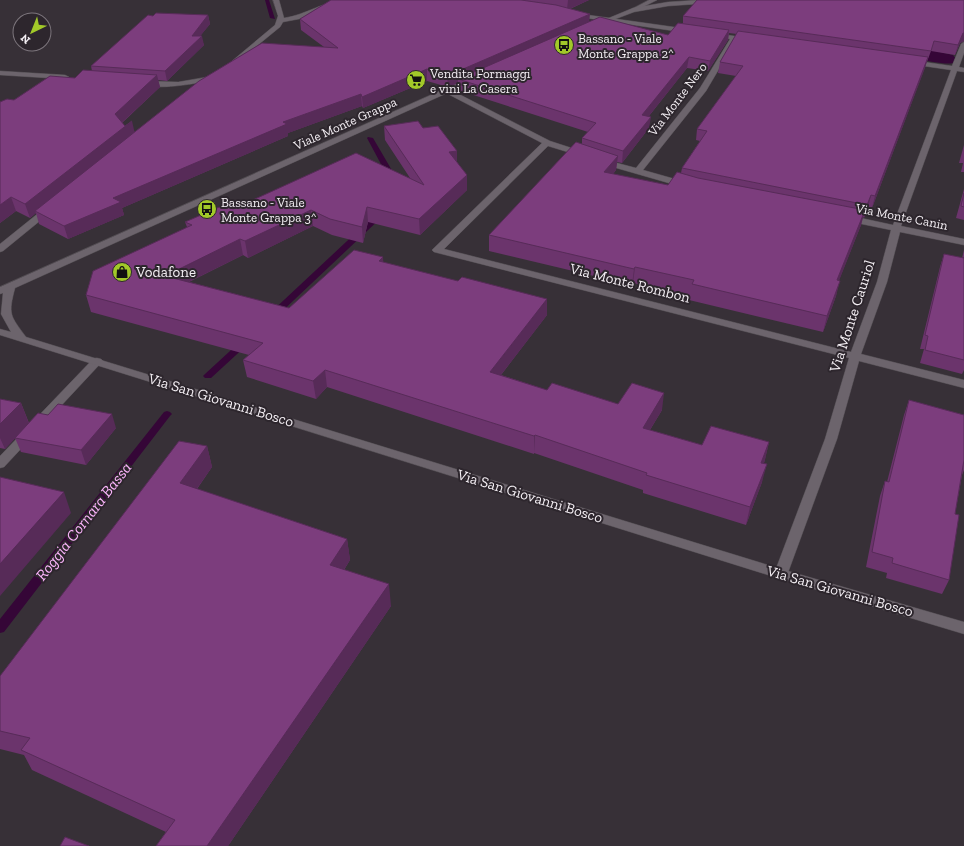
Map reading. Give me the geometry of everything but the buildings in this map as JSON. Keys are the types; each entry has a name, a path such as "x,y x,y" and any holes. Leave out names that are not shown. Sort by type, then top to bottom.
{"street":[{"path":"226,68 273,31 281,20 281,15 276,0"},
{"path":"281,20 296,18 344,0"},
{"path":"587,29 654,0"},
{"path":"633,10 668,4 719,1"},
{"path":"568,14 697,33"},
{"path":"704,34 758,41"},
{"name":"Via Monte Nero","path":"637,172 703,89 734,38"},
{"name":"Via Monte Cauriol","path":"781,574 831,440 855,356 882,282 896,228 960,69 964,44"},
{"path":"900,61 960,69"},
{"path":"0,73 75,78"},
{"path":"136,83 175,85 194,83 218,75 196,91"},
{"path":"47,85 60,77"},
{"name":"Viale Monte Grappa","path":"5,289 476,78"},
{"path":"175,85 182,90"},
{"path":"449,91 547,143 637,172 696,188"},
{"name":"Via Monte Rombon","path":"547,143 437,250 964,384"},
{"path":"0,249 56,204"},
{"name":"Via Monte Canin","path":"836,216 964,242"},
{"path":"5,289 4,310 9,325 22,338"},
{"name":"Via San Giovanni Bosco","path":"0,332 781,574 964,628"},
{"path":"0,464 97,361"}],"waterway":[{"name":"Roggia Cornara Bassa","path":"267,0 273,18"},
{"path":"889,35 895,44 916,52 946,59"},
{"name":"Roggia Cornara Bassa","path":"370,138 393,179"},
{"name":"Roggia Cornara Bassa","path":"272,316 380,215"},
{"name":"Roggia Cornara Bassa","path":"208,376 245,342"},
{"name":"Roggia Cornara Bassa","path":"0,628 167,414"}],"place":[{"name":"Bassano - Viale Monte Grappa 2^","path":"564,45"},
{"name":"Vendita Formaggi e vini La Casera","path":"416,80"},
{"name":"Bassano - Viale Monte Grappa 3^","path":"207,209"},
{"name":"Vodafone","path":"122,272"}]}
